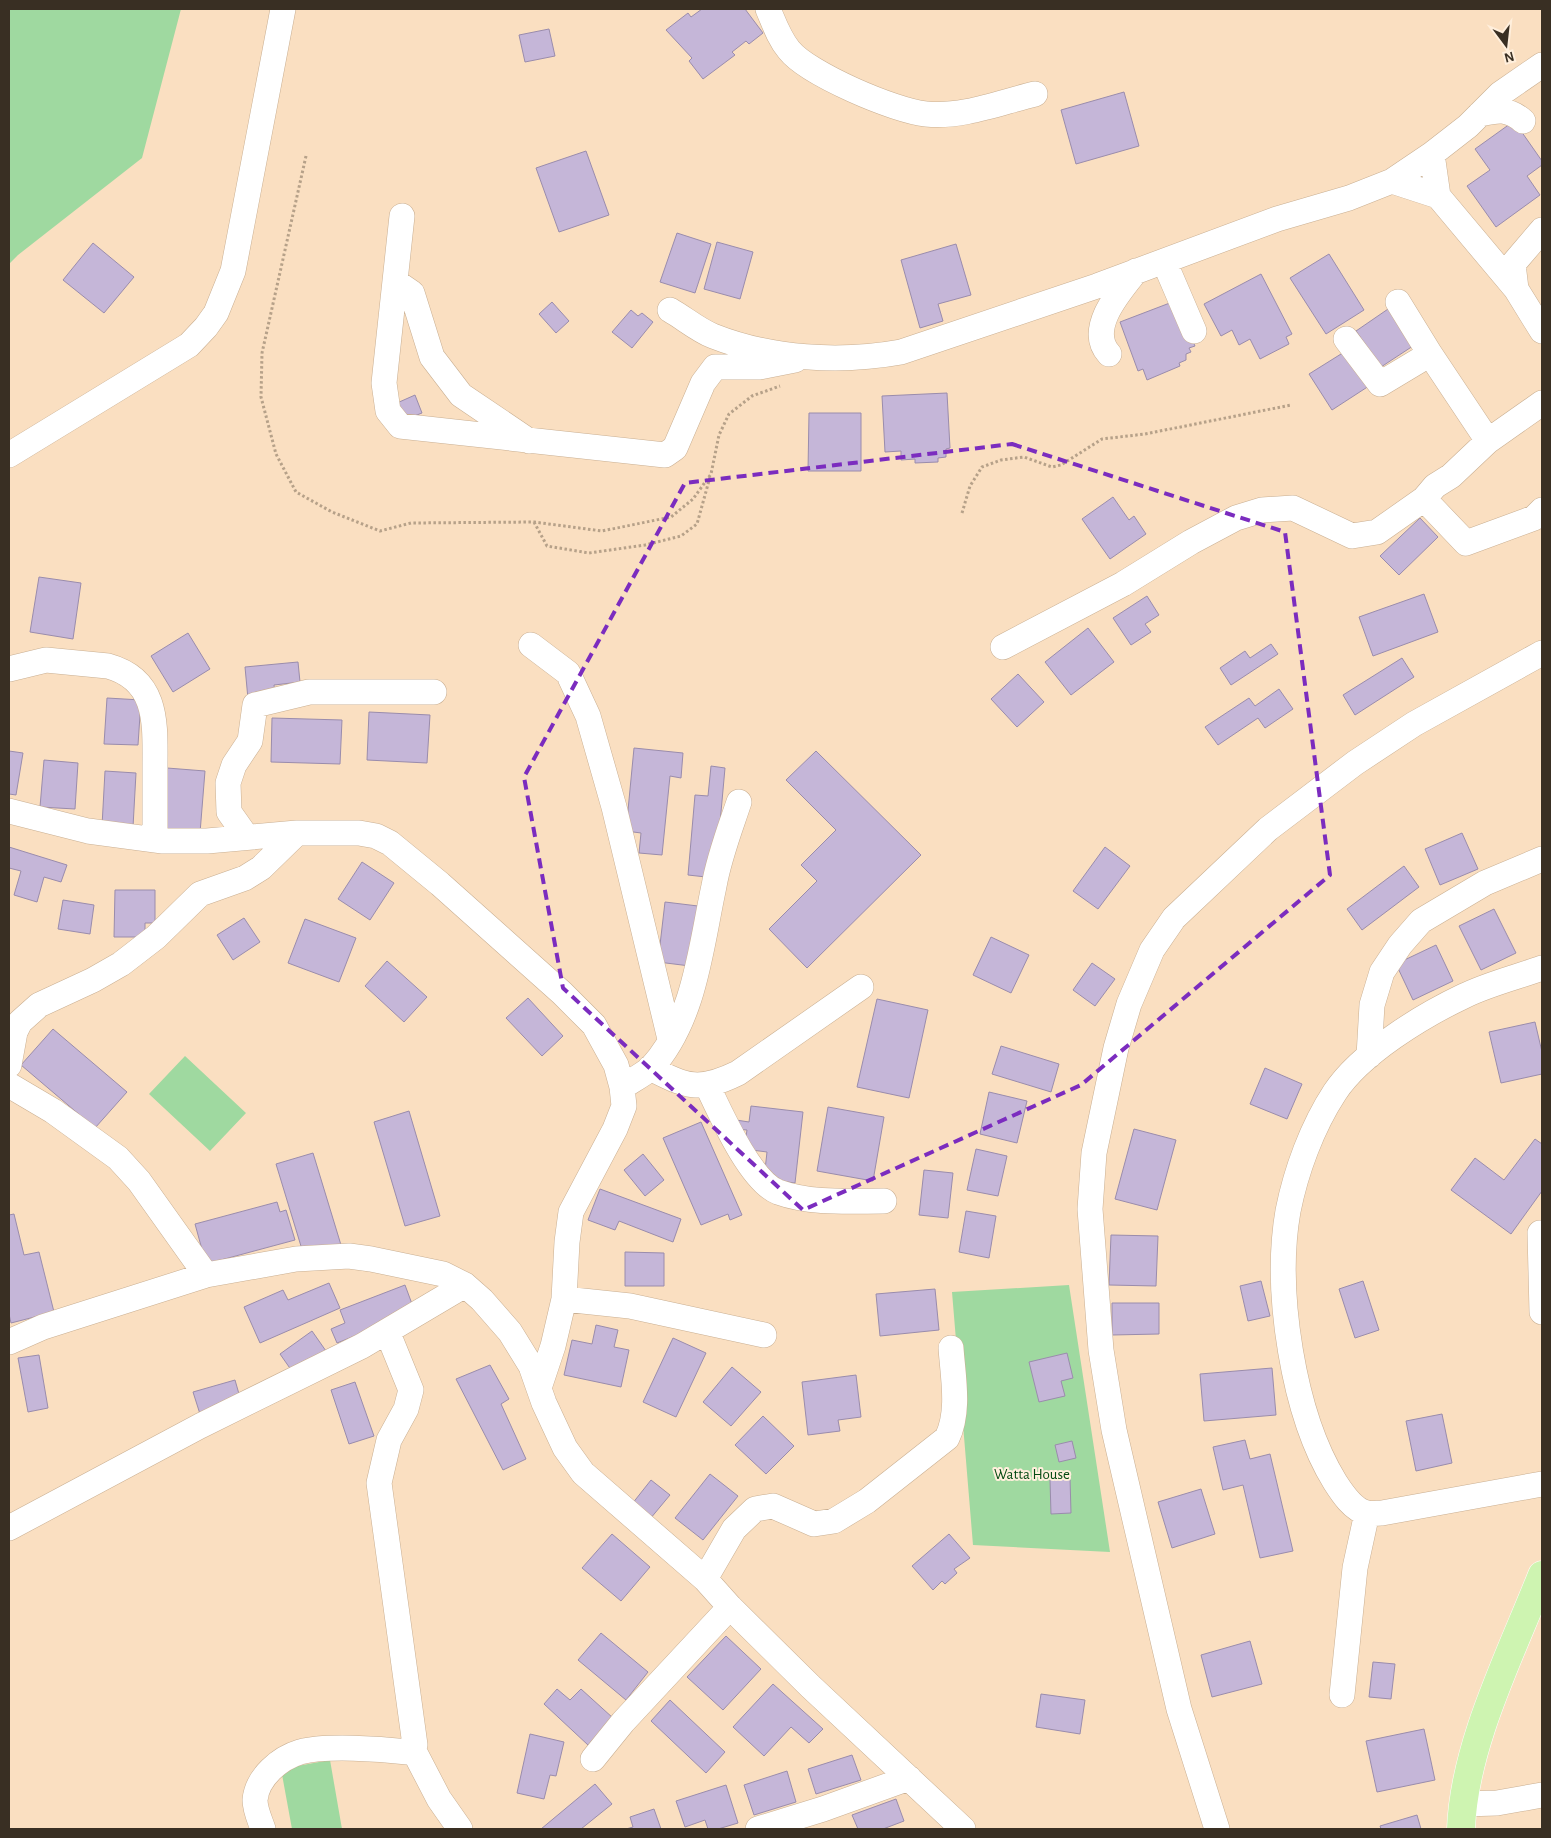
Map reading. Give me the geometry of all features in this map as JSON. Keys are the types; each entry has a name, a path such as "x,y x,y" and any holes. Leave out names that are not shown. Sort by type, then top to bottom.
{"main road":[{"path":"1462,1816 1477,1737 1542,1575"}],"street":[{"path":"9,455 189,345 206,327 216,312 233,271 284,9"},
{"path":"768,9 777,30 789,50 805,64 865,95 899,107 926,114 952,114 1035,94"},
{"path":"670,310 711,335 744,346 817,357 872,357 900,352 1136,271 1277,219 1349,198 1392,181 1432,154 1480,114 1500,94 1542,65"},
{"path":"1480,114 1502,110 1514,114 1523,121"},
{"path":"1432,154 1438,196 1516,289 1542,331"},
{"path":"1392,181 1438,196"},
{"path":"402,216 384,383 388,411 400,426 665,455 674,448 703,383 715,367 759,367 817,357"},
{"path":"1516,289 1513,264 1542,230"},
{"path":"1164,261 1194,331"},
{"path":"1109,354 1105,350 1102,338 1103,324 1116,295 1136,271"},
{"path":"396,282 412,293 432,357 461,395 529,441"},
{"path":"1398,302 1488,441"},
{"path":"1346,339 1380,384 1430,354"},
{"path":"671,464 684,460 711,398 720,384 817,357"},
{"path":"1003,647 1123,584 1191,542 1236,518 1262,510 1293,508 1352,536 1377,532 1424,499 1435,486 1451,476 1488,441 1542,402"},
{"path":"1424,499 1466,543 1534,518 1542,510"},
{"path":"531,645 568,673 588,716 614,807 670,1039"},
{"path":"1217,1829 1179,1709 1114,1430 1101,1350 1090,1209 1094,1153 1116,1048 1129,1004 1152,950 1174,918 1254,842 1355,763 1407,729 1542,653"},
{"path":"9,669 46,660 108,666 118,669 138,683 150,701 154,720 154,840"},
{"path":"246,836 228,812 228,783 234,765 250,741 255,705 309,692 434,692"},
{"path":"622,1087 650,1068 670,1039 685,1008 698,974 714,884 739,802"},
{"path":"9,811 88,831 154,840 207,841 246,836 297,833 359,833 376,836 390,843 440,884 562,993 594,1026 616,1065 622,1087 624,1106 615,1129 571,1212 567,1242 564,1299 553,1346 539,1388"},
{"path":"9,1065 15,1032 20,1022 40,1005 93,980 121,964 156,938 200,894 245,878 261,868 297,833"},
{"path":"1369,1056 1372,1005 1382,972 1400,945 1421,921 1485,883 1542,860"},
{"path":"1542,968 1465,995 1407,1028 1369,1056 1336,1091 1312,1134 1288,1212 1285,1282 1287,1327 1293,1368 1317,1451 1342,1493 1356,1508 1367,1513 1382,1513 1542,1484"},
{"path":"650,1068 680,1083 707,1085 738,1073 861,987"},
{"path":"9,1085 53,1111 118,1158 140,1181 206,1275"},
{"path":"707,1085 743,1155 759,1176 776,1192 805,1198 835,1201 884,1201"},
{"path":"1540,1233 1542,1312"},
{"path":"9,1342 43,1327 206,1275 296,1259 349,1256 443,1274 464,1285 482,1300 510,1332 531,1366 565,1448 583,1473 705,1579 730,1607 810,1686 963,1829"},
{"path":"9,1528 200,1426 387,1331 464,1285"},
{"path":"564,1299 630,1306 764,1335"},
{"path":"387,1331 411,1390 406,1409 389,1440 379,1483 416,1740 414,1748 439,1799 460,1829"},
{"path":"705,1579 734,1529 754,1509 773,1506 814,1524 834,1521 867,1501 947,1438 952,1427 954,1413 950,1348"},
{"path":"1342,1695 1355,1568 1367,1513"},
{"path":"594,1759 624,1722 730,1607"},
{"path":"263,1829 256,1809 258,1790 268,1772 284,1759 301,1752 365,1749 408,1752 414,1748"},
{"path":"758,1829 823,1809 909,1778"},
{"path":"1462,1816 1497,1803 1542,1795"}],"path":[{"path":"962,513 970,486 982,467 1001,460 1024,457 1052,467 1060,465 1102,439 1145,434 1291,405"},
{"path":"534,522 547,546 589,553 645,546 681,536 697,524 711,474"}],"highlighted area":[{"path":"1012,444 1285,532 1330,875 1081,1085 803,1210 563,988 524,777 685,483"}],"green space":[{"path":"9,9 181,9 142,158 9,264"},
{"path":"185,1056 246,1113 210,1151 149,1094"},
{"name":"Watta House","path":"1069,1285 1110,1552 973,1545 952,1292"},
{"path":"330,1760 342,1829 292,1829 281,1769"}],"building":[{"path":"702,9 745,9 763,33 749,44 746,41 732,52 735,55 703,79 689,61 692,58 666,30 688,13 691,17"},
{"path":"549,29 555,56 525,62 519,35"},
{"path":"1124,92 1139,146 1076,164 1061,110"},
{"path":"1514,121 1542,161 1542,165 1527,176 1540,195 1496,227 1467,186 1490,170 1475,149"},
{"path":"586,151 609,215 559,232 536,168"},
{"path":"677,233 711,244 695,293 660,282"},
{"path":"717,242 753,252 740,299 704,289"},
{"path":"93,243 134,277 104,313 63,280"},
{"path":"956,244 971,295 938,304 943,321 920,328 901,260"},
{"path":"1329,254 1364,310 1326,334 1290,278"},
{"path":"1261,274 1292,334 1286,337 1289,344 1260,359 1250,339 1239,345 1232,330 1221,336 1204,304"},
{"path":"1175,301 1195,346 1189,348 1191,352 1186,354 1186,360 1179,363 1180,366 1147,380 1143,369 1138,371 1120,322"},
{"path":"552,302 569,321 556,333 539,314"},
{"path":"1391,307 1416,344 1381,367 1356,331"},
{"path":"631,310 638,316 642,313 653,322 632,348 612,332"},
{"path":"1349,349 1372,384 1332,410 1309,374"},
{"path":"947,393 950,448 946,449 946,457 938,458 938,462 915,463 915,459 901,460 901,451 885,452 882,396"},
{"path":"415,395 422,413 404,420 397,403"},
{"path":"809,413 861,413 861,471 808,471"},
{"path":"1113,497 1129,520 1134,516 1146,534 1110,559 1082,519"},
{"path":"1420,518 1438,537 1399,575 1380,556"},
{"path":"39,577 81,583 73,639 30,632"},
{"path":"1424,594 1438,632 1373,656 1359,617"},
{"path":"1147,596 1159,615 1145,624 1151,632 1131,645 1113,618"},
{"path":"1088,628 1114,662 1071,695 1045,662"},
{"path":"188,633 210,669 173,692 151,656"},
{"path":"1271,644 1278,654 1231,685 1220,668 1245,651 1250,658"},
{"path":"1402,658 1414,677 1355,715 1343,695"},
{"path":"298,662 300,682 274,685 275,697 248,699 245,667"},
{"path":"1018,674 1044,702 1017,727 991,699"},
{"path":"1279,689 1293,709 1265,728 1258,718 1218,745 1205,727 1249,698 1255,706"},
{"path":"107,698 141,700 138,745 104,744"},
{"path":"369,712 430,715 427,763 367,760"},
{"path":"272,718 342,720 340,764 271,762"},
{"path":"634,748 683,753 681,778 670,776 662,855 639,853 641,833 626,831"},
{"path":"9,751 23,753 16,795 9,794"},
{"path":"816,751 921,855 807,968 769,929 817,881 801,865 836,830 786,780"},
{"path":"44,760 78,763 75,809 40,807"},
{"path":"711,766 725,768 715,878 688,875 695,795 708,796"},
{"path":"167,768 205,771 200,833 162,830"},
{"path":"105,771 136,773 133,827 102,826"},
{"path":"1462,833 1478,869 1440,885 1425,849"},
{"path":"9,847 67,865 61,882 44,877 37,902 14,895 21,871 9,868"},
{"path":"1105,847 1130,866 1098,909 1073,891"},
{"path":"362,862 394,883 370,920 338,899"},
{"path":"1404,866 1419,887 1362,930 1347,909"},
{"path":"115,890 155,890 155,923 145,923 145,937 114,937"},
{"path":"63,900 94,905 90,934 58,929"},
{"path":"665,902 698,906 690,966 658,962"},
{"path":"1494,909 1516,953 1481,970 1459,926"},
{"path":"244,918 260,942 233,960 217,935"},
{"path":"305,919 356,938 339,982 288,963"},
{"path":"991,937 1029,955 1011,993 973,975"},
{"path":"1436,945 1453,981 1413,1000 1396,964"},
{"path":"387,961 427,997 404,1022 365,986"},
{"path":"1092,963 1115,979 1095,1006 1073,990"},
{"path":"528,998 563,1036 542,1056 506,1018"},
{"path":"877,999 928,1010 909,1098 857,1087"},
{"path":"1535,1022 1542,1052 1542,1074 1501,1083 1489,1032"},
{"path":"53,1029 127,1092 95,1128 21,1065"},
{"path":"1001,1046 1059,1064 1051,1092 992,1074"},
{"path":"1265,1068 1302,1084 1287,1119 1250,1104"},
{"path":"989,1092 1027,1101 1017,1143 980,1134"},
{"path":"751,1106 803,1112 795,1183 764,1179 767,1152 744,1149 747,1130 735,1129 736,1120 749,1122"},
{"path":"828,1107 884,1117 873,1181 817,1171"},
{"path":"409,1111 440,1216 405,1226 374,1122"},
{"path":"701,1122 742,1215 730,1220 728,1214 701,1225 663,1138"},
{"path":"1134,1129 1176,1140 1157,1210 1115,1199"},
{"path":"1535,1139 1542,1144 1542,1191 1511,1234 1451,1190 1475,1158 1504,1180"},
{"path":"976,1149 1007,1156 998,1196 967,1190"},
{"path":"313,1153 341,1245 304,1256 276,1164"},
{"path":"643,1154 664,1180 645,1196 624,1170"},
{"path":"924,1170 953,1173 948,1218 919,1215"},
{"path":"600,1189 681,1219 673,1242 619,1221 615,1230 588,1220"},
{"path":"277,1202 280,1212 286,1210 295,1240 206,1264 195,1224"},
{"path":"966,1211 996,1216 989,1258 959,1252"},
{"path":"14,1214 24,1255 39,1252 54,1312 11,1323 9,1314 9,1215"},
{"path":"1111,1235 1158,1236 1156,1286 1109,1285"},
{"path":"625,1252 664,1253 664,1286 625,1286"},
{"path":"1261,1281 1270,1316 1248,1321 1240,1286"},
{"path":"1363,1281 1379,1330 1355,1338 1339,1289"},
{"path":"329,1283 340,1308 260,1343 244,1307 283,1290 288,1300"},
{"path":"405,1285 415,1312 337,1343 331,1329 345,1323 340,1310"},
{"path":"935,1289 939,1330 880,1336 876,1294"},
{"path":"1112,1303 1159,1303 1159,1334 1112,1335"},
{"path":"596,1325 618,1330 614,1347 629,1350 621,1387 564,1375 572,1340 592,1344"},
{"path":"312,1331 326,1351 294,1374 280,1354"},
{"path":"673,1338 706,1353 676,1417 643,1402"},
{"path":"1067,1353 1073,1378 1061,1381 1065,1396 1039,1402 1029,1362"},
{"path":"39,1355 48,1408 28,1412 18,1358"},
{"path":"490,1365 509,1399 501,1404 526,1459 503,1470 456,1379"},
{"path":"732,1367 761,1392 731,1426 703,1402"},
{"path":"1272,1368 1276,1415 1204,1421 1200,1374"},
{"path":"856,1375 861,1417 838,1420 840,1431 808,1435 802,1382"},
{"path":"235,1380 241,1401 200,1414 193,1392"},
{"path":"355,1382 374,1436 349,1444 331,1390"},
{"path":"1442,1414 1452,1463 1416,1471 1406,1421"},
{"path":"763,1416 794,1446 766,1474 735,1445"},
{"path":"1245,1440 1250,1459 1270,1454 1293,1551 1260,1558 1243,1485 1223,1490 1213,1447"},
{"path":"1072,1441 1076,1458 1059,1462 1055,1445"},
{"path":"710,1474 738,1496 703,1540 675,1518"},
{"path":"1070,1478 1071,1513 1051,1514 1050,1480"},
{"path":"651,1480 670,1495 650,1519 632,1504"},
{"path":"1201,1489 1215,1534 1172,1548 1158,1502"},
{"path":"612,1534 650,1567 621,1601 582,1568"},
{"path":"949,1534 970,1558 954,1569 957,1573 945,1584 942,1581 933,1590 912,1566"},
{"path":"601,1633 648,1672 626,1700 578,1660"},
{"path":"726,1636 761,1669 723,1710 687,1677"},
{"path":"1250,1641 1262,1684 1212,1697 1201,1655"},
{"path":"1373,1662 1395,1664 1391,1699 1369,1697"},
{"path":"773,1684 823,1729 809,1743 791,1727 764,1756 733,1727"},
{"path":"557,1689 570,1700 581,1689 613,1718 588,1745 544,1704"},
{"path":"1041,1694 1085,1700 1080,1734 1036,1727"},
{"path":"670,1700 725,1752 706,1773 651,1721"},
{"path":"1424,1729 1435,1780 1377,1792 1366,1741"},
{"path":"530,1734 564,1742 556,1776 550,1775 544,1799 517,1793"},
{"path":"852,1755 861,1780 816,1794 808,1769"},
{"path":"787,1771 796,1802 754,1815 744,1785"},
{"path":"595,1784 612,1804 581,1829 541,1829"},
{"path":"726,1785 738,1823 718,1829 708,1829 705,1820 685,1827 676,1801"},
{"path":"896,1799 904,1821 883,1829 858,1829 852,1815"},
{"path":"654,1809 661,1829 626,1829 633,1827 630,1817"},
{"path":"1417,1815 1421,1829 1381,1829 1380,1826"}]}
